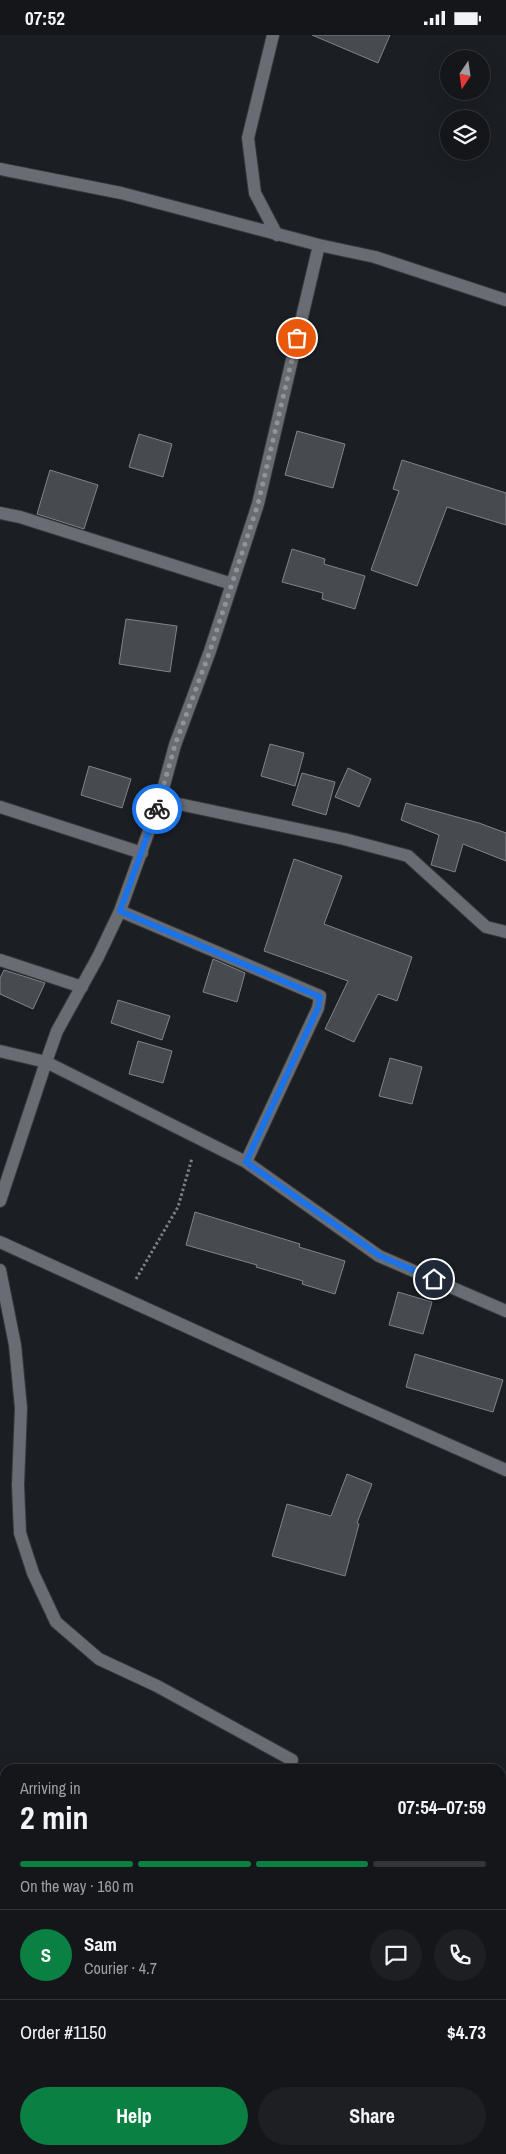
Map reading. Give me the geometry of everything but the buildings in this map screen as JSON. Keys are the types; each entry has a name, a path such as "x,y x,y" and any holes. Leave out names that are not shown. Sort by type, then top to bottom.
{"street":[{"path":"273,35 248,138 255,193 277,235"},
{"path":"0,169 121,193 277,235 375,257 506,300"},
{"path":"0,1201 57,1031 82,987 120,911 160,801 175,745 258,504 319,245"},
{"path":"0,513 20,517 232,584"},
{"path":"160,801 344,839 408,856 486,927 506,933"},
{"path":"0,807 142,853"},
{"path":"120,911 320,997 318,1008 246,1162"},
{"path":"0,960 82,987"},
{"path":"0,1051 46,1062 246,1162 380,1256 506,1311"},
{"path":"0,1242 506,1470"},
{"path":"0,1270 15,1345 21,1407 18,1485 20,1533 33,1573 56,1622 98,1659 157,1685 292,1760"}],"path":[{"path":"124,1299 178,1207 198,1138"}],"way so far":[{"path":"157,809 175,745 210,651 258,504 297,338"}],"route":[{"path":"157,809 120,911 320,997 318,1008 246,1162 380,1256 434,1279"}]}
